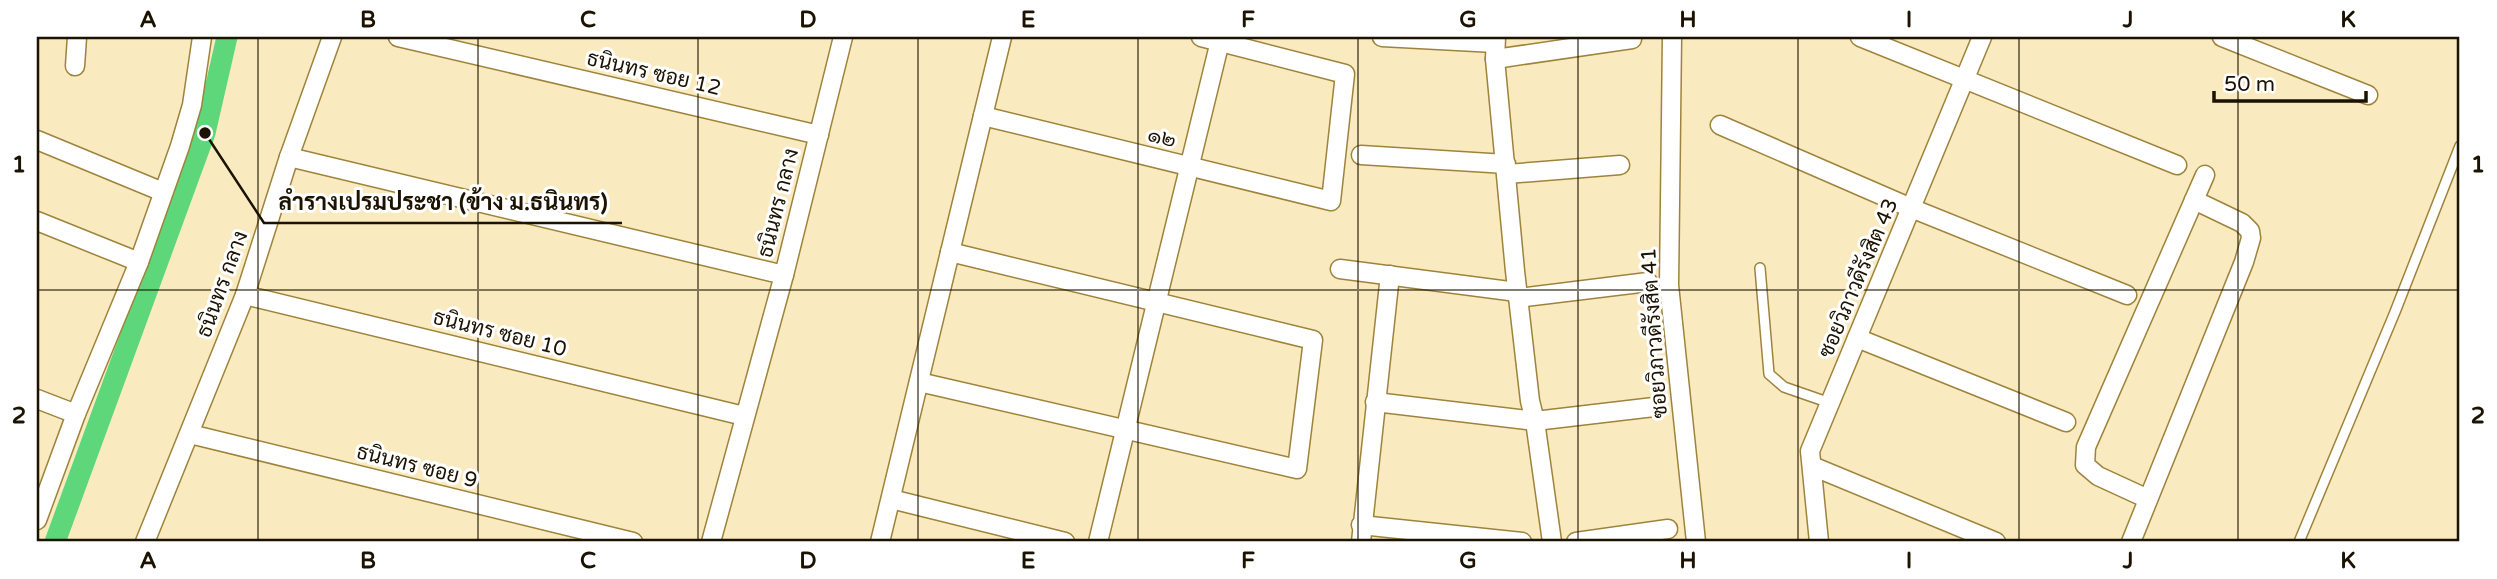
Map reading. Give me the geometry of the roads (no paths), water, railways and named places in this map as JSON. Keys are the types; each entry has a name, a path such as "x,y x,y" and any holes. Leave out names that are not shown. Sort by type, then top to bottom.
{"street":[{"path":"75,66 78,37"},
{"path":"37,520 76,415 139,262 180,146 192,105 202,37"},
{"name":"ธนินทร กลาง","path":"145,542 245,295 332,37"},
{"name":"ธนินทร ซอย 12","path":"398,37 819,135"},
{"name":"ธนินทร กลาง","path":"711,542 784,275 843,37"},
{"path":"880,542 1002,37"},
{"path":"1098,542 1221,39 1201,37"},
{"path":"1382,37 1495,46 1632,38"},
{"name":"ซอยวิภาวดีรังสิต 41","path":"1672,37 1669,285 1696,542"},
{"path":"1860,37 2177,165"},
{"name":"ซอยวิภาวดีรังสิต 43","path":"1819,542 1810,451 1982,37"},
{"path":"2222,37 2368,95"},
{"name":"๑๒","path":"983,116 1331,201 1345,74 1221,39"},
{"path":"1495,46 1530,401 1552,542"},
{"path":"1720,125 1911,208 2127,295"},
{"path":"37,140 163,192"},
{"path":"1361,155 1507,169 1620,165"},
{"path":"289,158 784,275"},
{"path":"2148,499 2085,466 2086,447 2205,175"},
{"path":"2131,542 2251,239 2250,231 2242,223 2194,200"},
{"path":"37,221 139,262"},
{"path":"919,382 1297,469 1313,340 950,252"},
{"path":"1340,269 1518,295 1648,282"},
{"path":"1390,275 1361,533 1522,542"},
{"name":"ธนินทร ซอย 10","path":"245,295 744,416"},
{"path":"1857,338 2066,422"},
{"path":"37,399 76,415"},
{"path":"1376,402 1535,421 1654,407"},
{"name":"ธนินทร ซอย 9","path":"190,434 633,542"},
{"path":"1812,466 1996,542"},
{"path":"891,499 1065,542"},
{"path":"1576,542 1668,529"}],"lane":[{"path":"2299,542 2395,312 2460,145"},
{"path":"1760,268 1769,374 1784,387 1830,403"}],"waterway":[{"path":"55,542 205,133 227,37"}],"place":[{"name":"ลำรางเปรมประชา (ข้าง ม.ธนินทร)","path":"205,133"}]}
